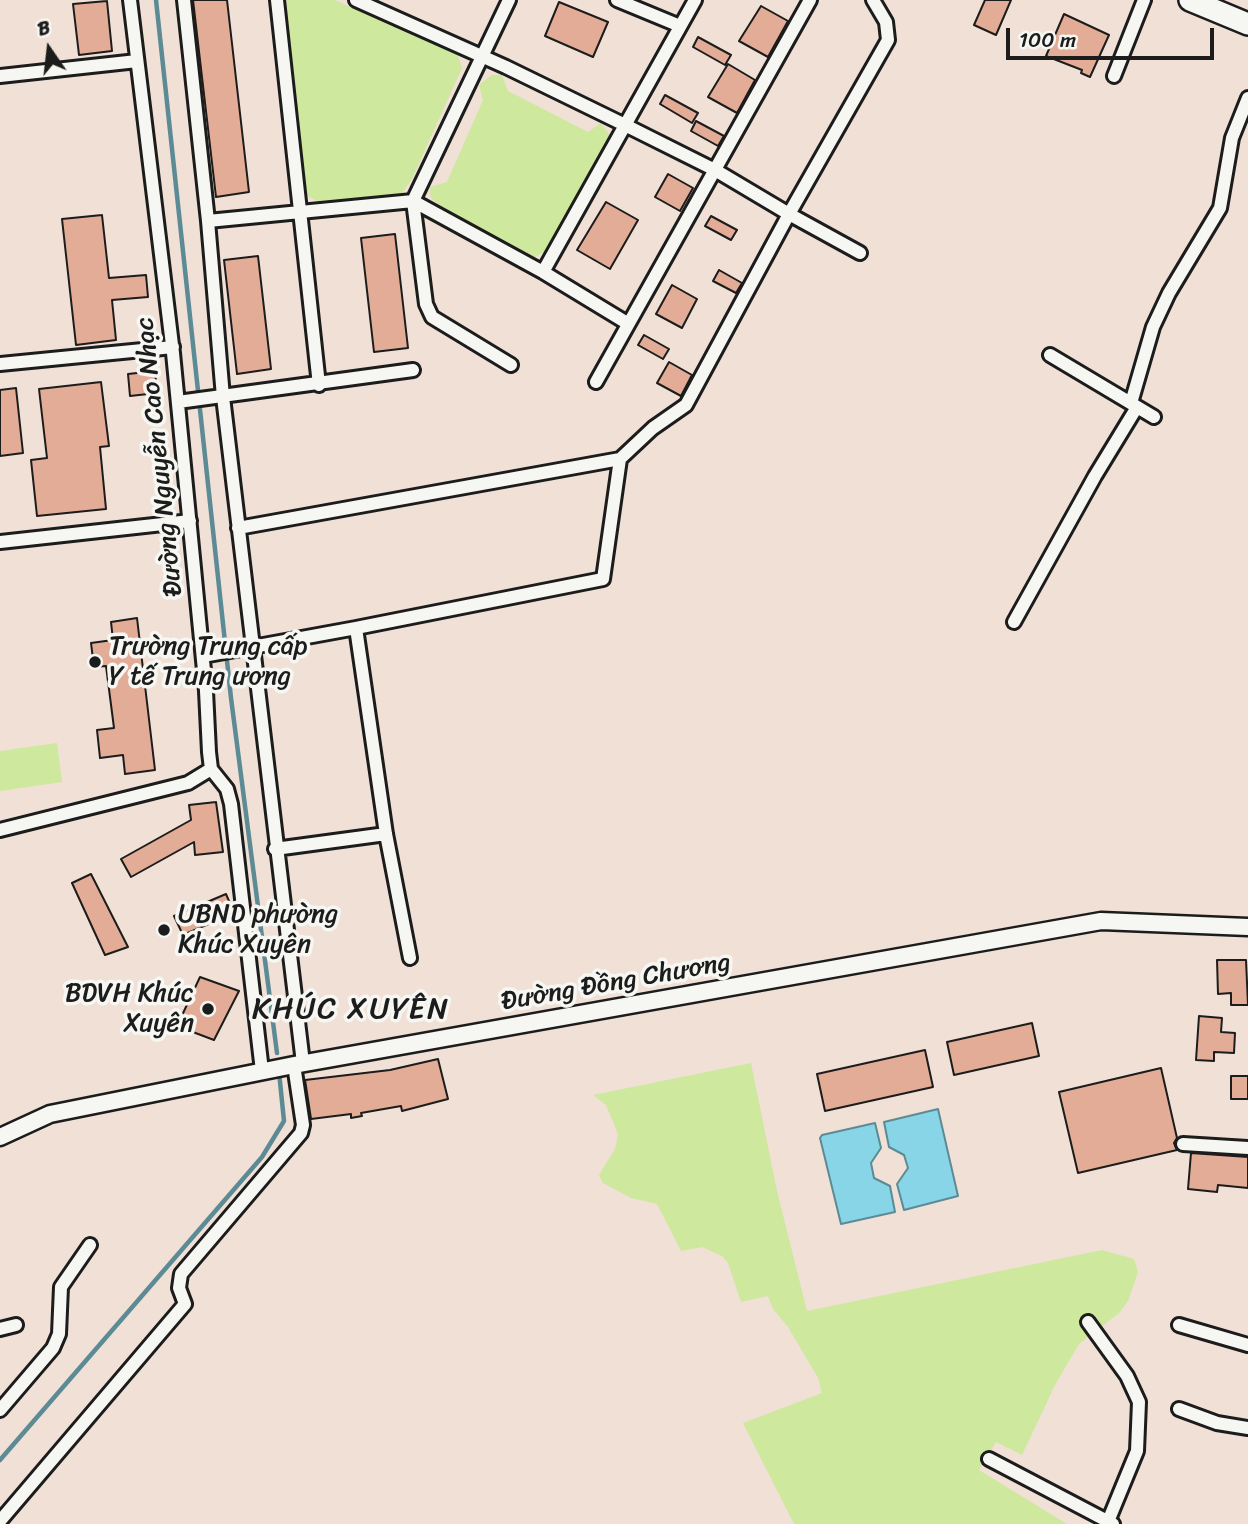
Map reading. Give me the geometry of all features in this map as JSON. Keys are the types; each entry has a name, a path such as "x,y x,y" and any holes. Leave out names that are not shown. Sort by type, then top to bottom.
{"main road":[{"path":"1190,0 1248,23"}],"street":[{"name":"Đường Nguyễn Cao Nhạc","path":"130,0 173,347 183,402 190,521 208,655 211,769 227,789 284,1067"},
{"path":"0,1521 185,1304 179,1287 181,1273 301,1133 303,1125 284,1067 275,849 248,649 238,528 221,397 208,221 184,0"},
{"path":"277,0 319,385"},
{"path":"356,0 482,57 715,170 860,253"},
{"path":"509,0 413,201 426,304 432,317 511,365"},
{"path":"617,0 680,26"},
{"path":"543,272 627,126 695,0"},
{"path":"596,382 626,323 810,0"},
{"path":"238,528 620,459 653,428 686,405 789,214 888,40 886,22 873,0"},
{"path":"1114,76 1144,0"},
{"path":"0,76 137,61"},
{"path":"1014,622 1134,405 1153,327 1169,293 1220,208 1232,138 1248,98"},
{"path":"208,221 413,201 543,272 626,323"},
{"path":"0,364 173,347"},
{"path":"1050,355 1154,417"},
{"path":"183,402 413,370"},
{"path":"208,655 603,579 620,459"},
{"path":"0,542 190,521"},
{"path":"356,628 386,834 410,958"},
{"path":"0,830 188,783 211,769"},
{"path":"275,849 386,834"},
{"name":"Đường Đồng Chương","path":"0,1137 50,1114 284,1067 1101,921 1248,927"},
{"path":"1183,1144 1248,1148"},
{"path":"0,1410 53,1349 59,1334 61,1287 90,1245"},
{"path":"989,1459 1110,1523 1137,1451 1139,1402 1126,1376 1088,1322"},
{"path":"0,1329 16,1325"},
{"path":"1179,1325 1248,1345"},
{"path":"1179,1409 1217,1423 1248,1428"}],"green space":[{"path":"287,0 335,0 458,55 462,68 412,179 402,193 319,202 306,195 297,135 285,3"},
{"path":"492,75 502,75 508,91 588,132 601,123 609,134 609,139 546,251 533,258 442,207 431,198 430,187 447,182 483,100 479,85"},
{"path":"57,743 62,782 0,791 0,751"},
{"path":"751,1063 777,1191 807,1311 1102,1250 1134,1259 1138,1272 1128,1301 1119,1313 1079,1344 1056,1383 1022,1455 996,1442 979,1470 1067,1524 794,1524 743,1423 822,1393 818,1378 788,1327 773,1309 768,1296 741,1302 728,1263 722,1256 702,1247 681,1251 657,1204 631,1198 603,1183 599,1175 615,1149 618,1134 606,1105 593,1095"}],"water":[{"path":"938,1109 958,1196 904,1210 897,1184 908,1168 904,1155 889,1147 884,1122"},
{"path":"875,1123 881,1148 871,1163 874,1178 890,1186 895,1212 841,1224 820,1138 822,1135"}],"building":[{"path":"193,0 227,0 249,192 216,197"},
{"path":"985,0 1011,0 996,35 974,25"},
{"path":"107,1 112,51 79,55 73,4"},
{"path":"559,2 608,22 593,57 545,36"},
{"path":"761,6 788,21 768,57 739,41"},
{"path":"1064,14 1109,35 1090,77 1081,73 1082,70 1046,56"},
{"path":"698,37 731,55 725,65 693,47"},
{"path":"728,64 755,80 737,113 708,97"},
{"path":"665,95 698,113 692,123 660,104"},
{"path":"696,121 724,136 718,146 691,131"},
{"path":"668,174 693,188 680,211 655,197"},
{"path":"606,202 638,220 610,269 577,250"},
{"path":"102,215 109,278 146,275 148,297 112,300 116,340 76,345 62,219"},
{"path":"711,216 737,230 731,240 705,226"},
{"path":"395,234 408,348 374,352 361,238"},
{"path":"258,256 271,369 237,374 224,260"},
{"path":"719,270 742,283 736,293 713,281"},
{"path":"672,285 697,299 682,328 656,314"},
{"path":"644,335 669,349 663,359 638,345"},
{"path":"669,362 692,375 681,396 657,383"},
{"path":"155,371 157,393 130,396 128,374"},
{"path":"101,382 109,446 100,447 106,509 37,516 31,460 47,458 39,389"},
{"path":"16,388 23,453 0,456 0,390"},
{"path":"137,618 155,770 125,774 123,755 100,758 97,730 114,728 106,666 94,667 91,643 113,640 111,622"},
{"path":"216,802 223,852 195,855 194,842 131,877 121,859 191,820 189,805"},
{"path":"91,874 128,947 105,955 72,883"},
{"path":"226,894 234,913 183,935 174,916"},
{"path":"1217,960 1246,960 1248,1005 1231,1005 1231,993 1218,994"},
{"name":"BDVH Khúc Xuyên","path":"200,977 239,991 214,1040 177,1026"},
{"path":"1199,1016 1222,1018 1221,1032 1235,1033 1234,1053 1214,1052 1214,1061 1196,1060"},
{"path":"1032,1023 1039,1056 954,1075 947,1042"},
{"path":"925,1050 933,1087 825,1111 817,1074"},
{"path":"438,1059 448,1099 402,1111 401,1106 361,1113 362,1116 351,1118 351,1114 311,1119 305,1080 390,1070"},
{"path":"1161,1068 1177,1138 1174,1143 1177,1150 1078,1173 1059,1092"},
{"path":"1231,1076 1248,1076 1248,1099 1231,1099"},
{"path":"1191,1153 1248,1157 1248,1188 1218,1185 1217,1192 1188,1189"}],"waterway":[{"path":"156,0 231,698 277,1053"},
{"path":"0,1460 262,1157 284,1121 279,1072"}],"place":[{"name":"Trường Trung cấp Y tế Trung ương","path":"95,662"},
{"name":"UBND phường Khúc Xuyên","path":"164,930"},
{"name":"BDVH Khúc Xuyên","path":"208,1009"}],"district":[{"name":"KHÚC XUYÊN","path":"351,1010"}]}
